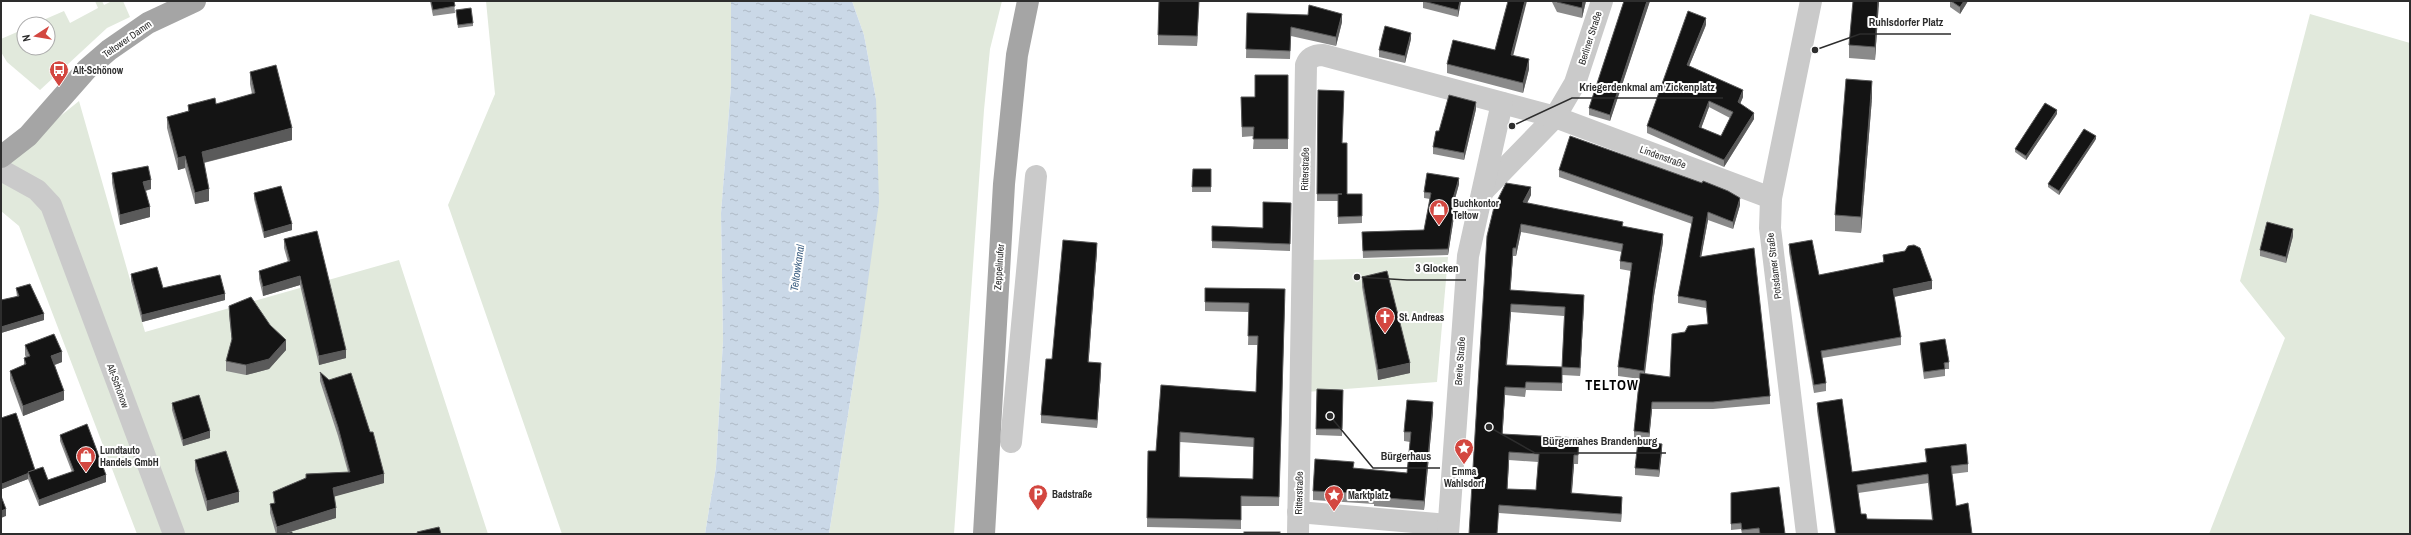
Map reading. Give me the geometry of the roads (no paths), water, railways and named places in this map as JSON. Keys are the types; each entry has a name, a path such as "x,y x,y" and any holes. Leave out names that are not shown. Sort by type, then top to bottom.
{"main road":[{"name":"Teltower Damm","path":"1,156 28,136 87,69 109,50 148,23 195,1"},
{"name":"Zeppelinufer","path":"984,534 1004,184 1017,55 1028,1"}],"street":[{"name":"Berliner Straße","path":"1554,117 1575,82 1602,1"},
{"name":"Potsdamer Straße","path":"1807,534 1772,261 1770,198 1811,1"},
{"name":"Ritterstraße","path":"1298,534 1308,61 1317,55 1323,55 1554,117"},
{"name":"Breite Straße","path":"1448,529 1468,256 1484,190 1502,103"},
{"path":"1484,190 1554,117"},
{"name":"Lindenstraße","path":"1554,117 1770,198"},
{"name":"Alt-Schönow","path":"1,170 37,190 51,205 174,534"},
{"path":"1010,442 1036,176"},
{"path":"1298,512 1448,529"}],"water":[{"name":"Teltowkanal","path":"731,1 852,1 864,35 876,99 879,202 860,339 829,534 705,534 716,467 723,340 721,213 731,85"}],"place":[{"name":"Ruhlsdorfer Platz","path":"1815,50"},
{"name":"Alt-Schönow","path":"59,87"},
{"name":"Kriegerdenkmal am Zickenplatz","path":"1512,126"},
{"name":"Buchkontor Teltow","path":"1439,226"},
{"name":"3 Glocken","path":"1357,277"},
{"name":"St. Andreas","path":"1385,334"},
{"name":"Bürgerhaus","path":"1330,416"},
{"name":"Bürgernahes Brandenburg","path":"1489,427"},
{"name":"Emma Wahlsdorf","path":"1464,465"},
{"name":"Lundtauto Handels GmbH","path":"86,473"},
{"name":"Badstraße","path":"1038,511"},
{"name":"Marktplatz","path":"1334,512"}],"district":[{"name":"TELTOW","path":"1612,385"}]}
